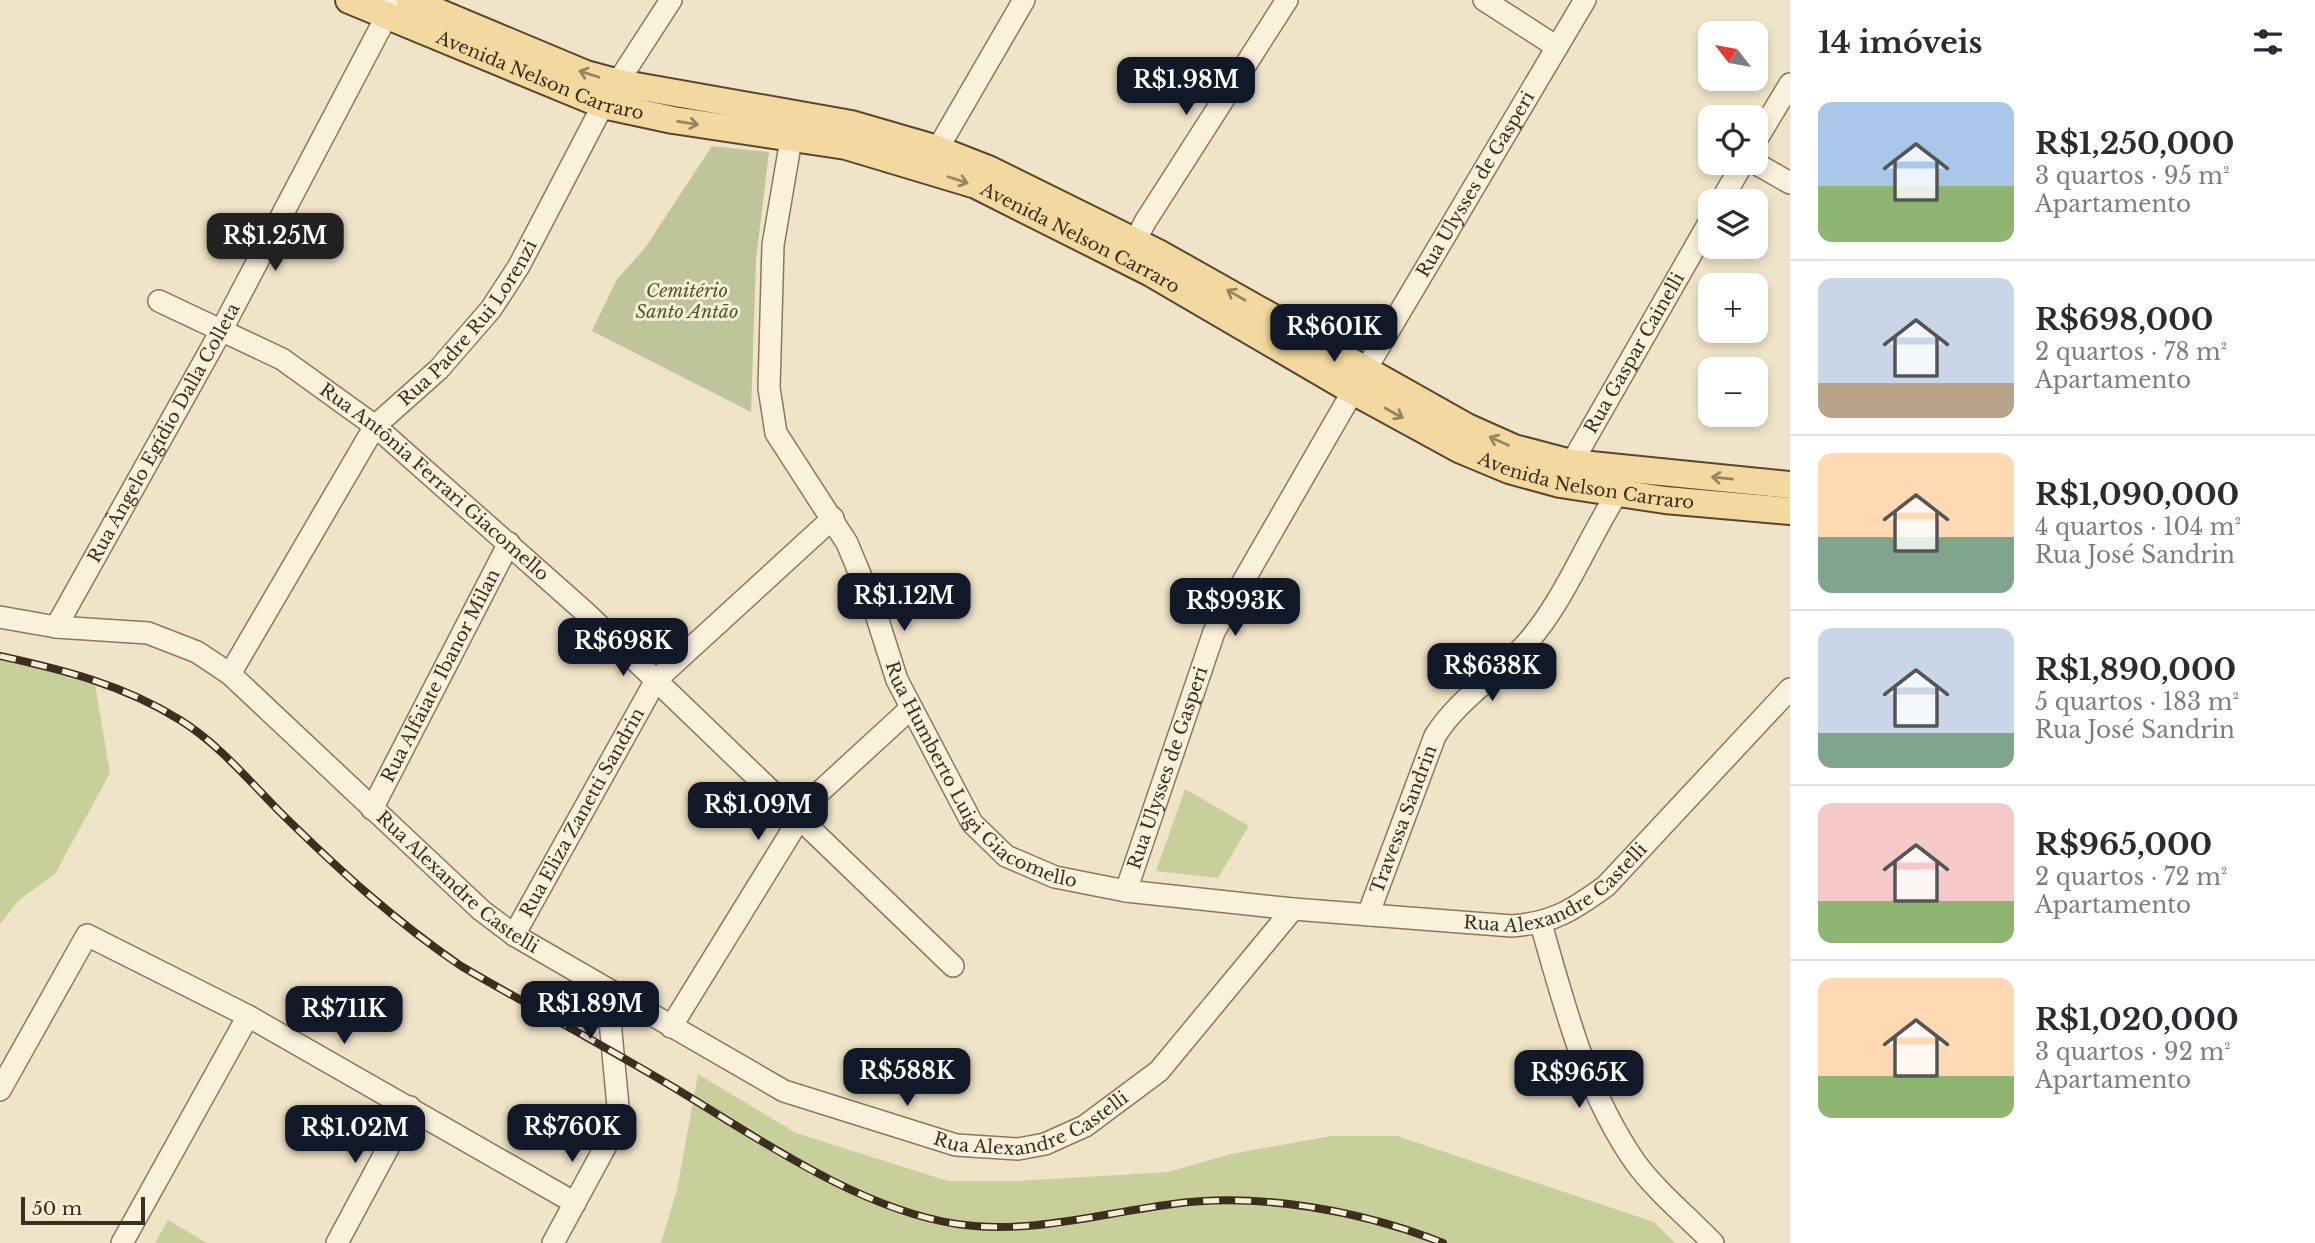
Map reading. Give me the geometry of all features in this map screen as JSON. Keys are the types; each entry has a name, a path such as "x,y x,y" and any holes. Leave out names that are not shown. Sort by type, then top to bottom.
{"main road":[{"name":"Avenida Nelson Carraro","path":"349,0 392,8 603,105 673,120 794,125"},
{"name":"Avenida Nelson Carraro","path":"409,0 586,74 794,125 849,135 932,159 1042,206 1155,263 1360,380 1467,426 1566,474 1787,498"}],"street":[{"name":"Rua Padre Rui Lorenzi","path":"230,674 375,426 439,369 491,309 524,256 603,105 671,0"},
{"path":"932,159 1024,0"},
{"path":"1131,251 1287,0"},
{"path":"1485,0 1558,47"},
{"name":"Rua Ulysses de Gasperi","path":"1126,891 1214,632 1586,0"},
{"name":"Rua Ângelo Egídio Dalla Colleta","path":"56,627 220,331 392,8"},
{"path":"1768,120 1790,84"},
{"name":"Rua Humberto Luigi Giacomello","path":"794,125 773,245 771,413 784,448 832,518 858,568 910,709 965,812 989,842 1028,868 1055,877 1126,891 1293,909"},
{"path":"1768,170 1790,183"},
{"name":"Rua Gaspar Cainelli","path":"1566,474 1698,242"},
{"name":"Rua Antônia Ferrari Giacomello","path":"159,301 282,359 375,426 509,542 953,966"},
{"name":"Travessa Sandrin","path":"1368,915 1435,736 1450,713 1526,644 1554,605 1624,481"},
{"name":"Rua Eliza Zanetti Sandrin","path":"514,935 656,680 832,518"},
{"name":"Rua Alfaiate Ibanor Milan","path":"372,809 509,542"},
{"name":"Rua Alexandre Castelli","path":"0,617 56,627 148,634 197,652 230,674 481,910 514,935 784,1091 956,1145 989,1150 1045,1144 1085,1126 1125,1099 1159,1071 1293,909 1512,926 1541,924 1571,911 1606,886 1790,689"},
{"path":"671,1027 811,800 910,709"},
{"path":"1541,924 1578,1048 1600,1105 1637,1164 1713,1243"},
{"path":"0,1090 87,935 248,1016 575,1203"},
{"path":"553,1243 616,1127 619,1116 610,1021 611,991"},
{"path":"122,1243 248,1016"},
{"path":"337,1243 410,1107"}],"green space":[{"name":"Cemitério Santo Antão","path":"712,146 769,152 756,260 751,412 592,331 617,279 645,248"},
{"path":"0,656 94,679 110,773 55,874 19,900 0,924"},
{"path":"1185,789 1249,826 1218,878 1156,871"},
{"path":"698,1074 796,1133 948,1181 1015,1181 1168,1172 1231,1154 1331,1136 1397,1136 1654,1222 1675,1243 661,1243 677,1190"},
{"path":"168,1220 207,1243 155,1243"}],"railway":[{"path":"0,656 93,680 137,697 180,720 221,752 346,875 413,931 461,966 647,1071 774,1149 846,1188 920,1216 984,1227 1066,1222 1173,1204 1240,1201 1345,1213 1443,1243"}]}
